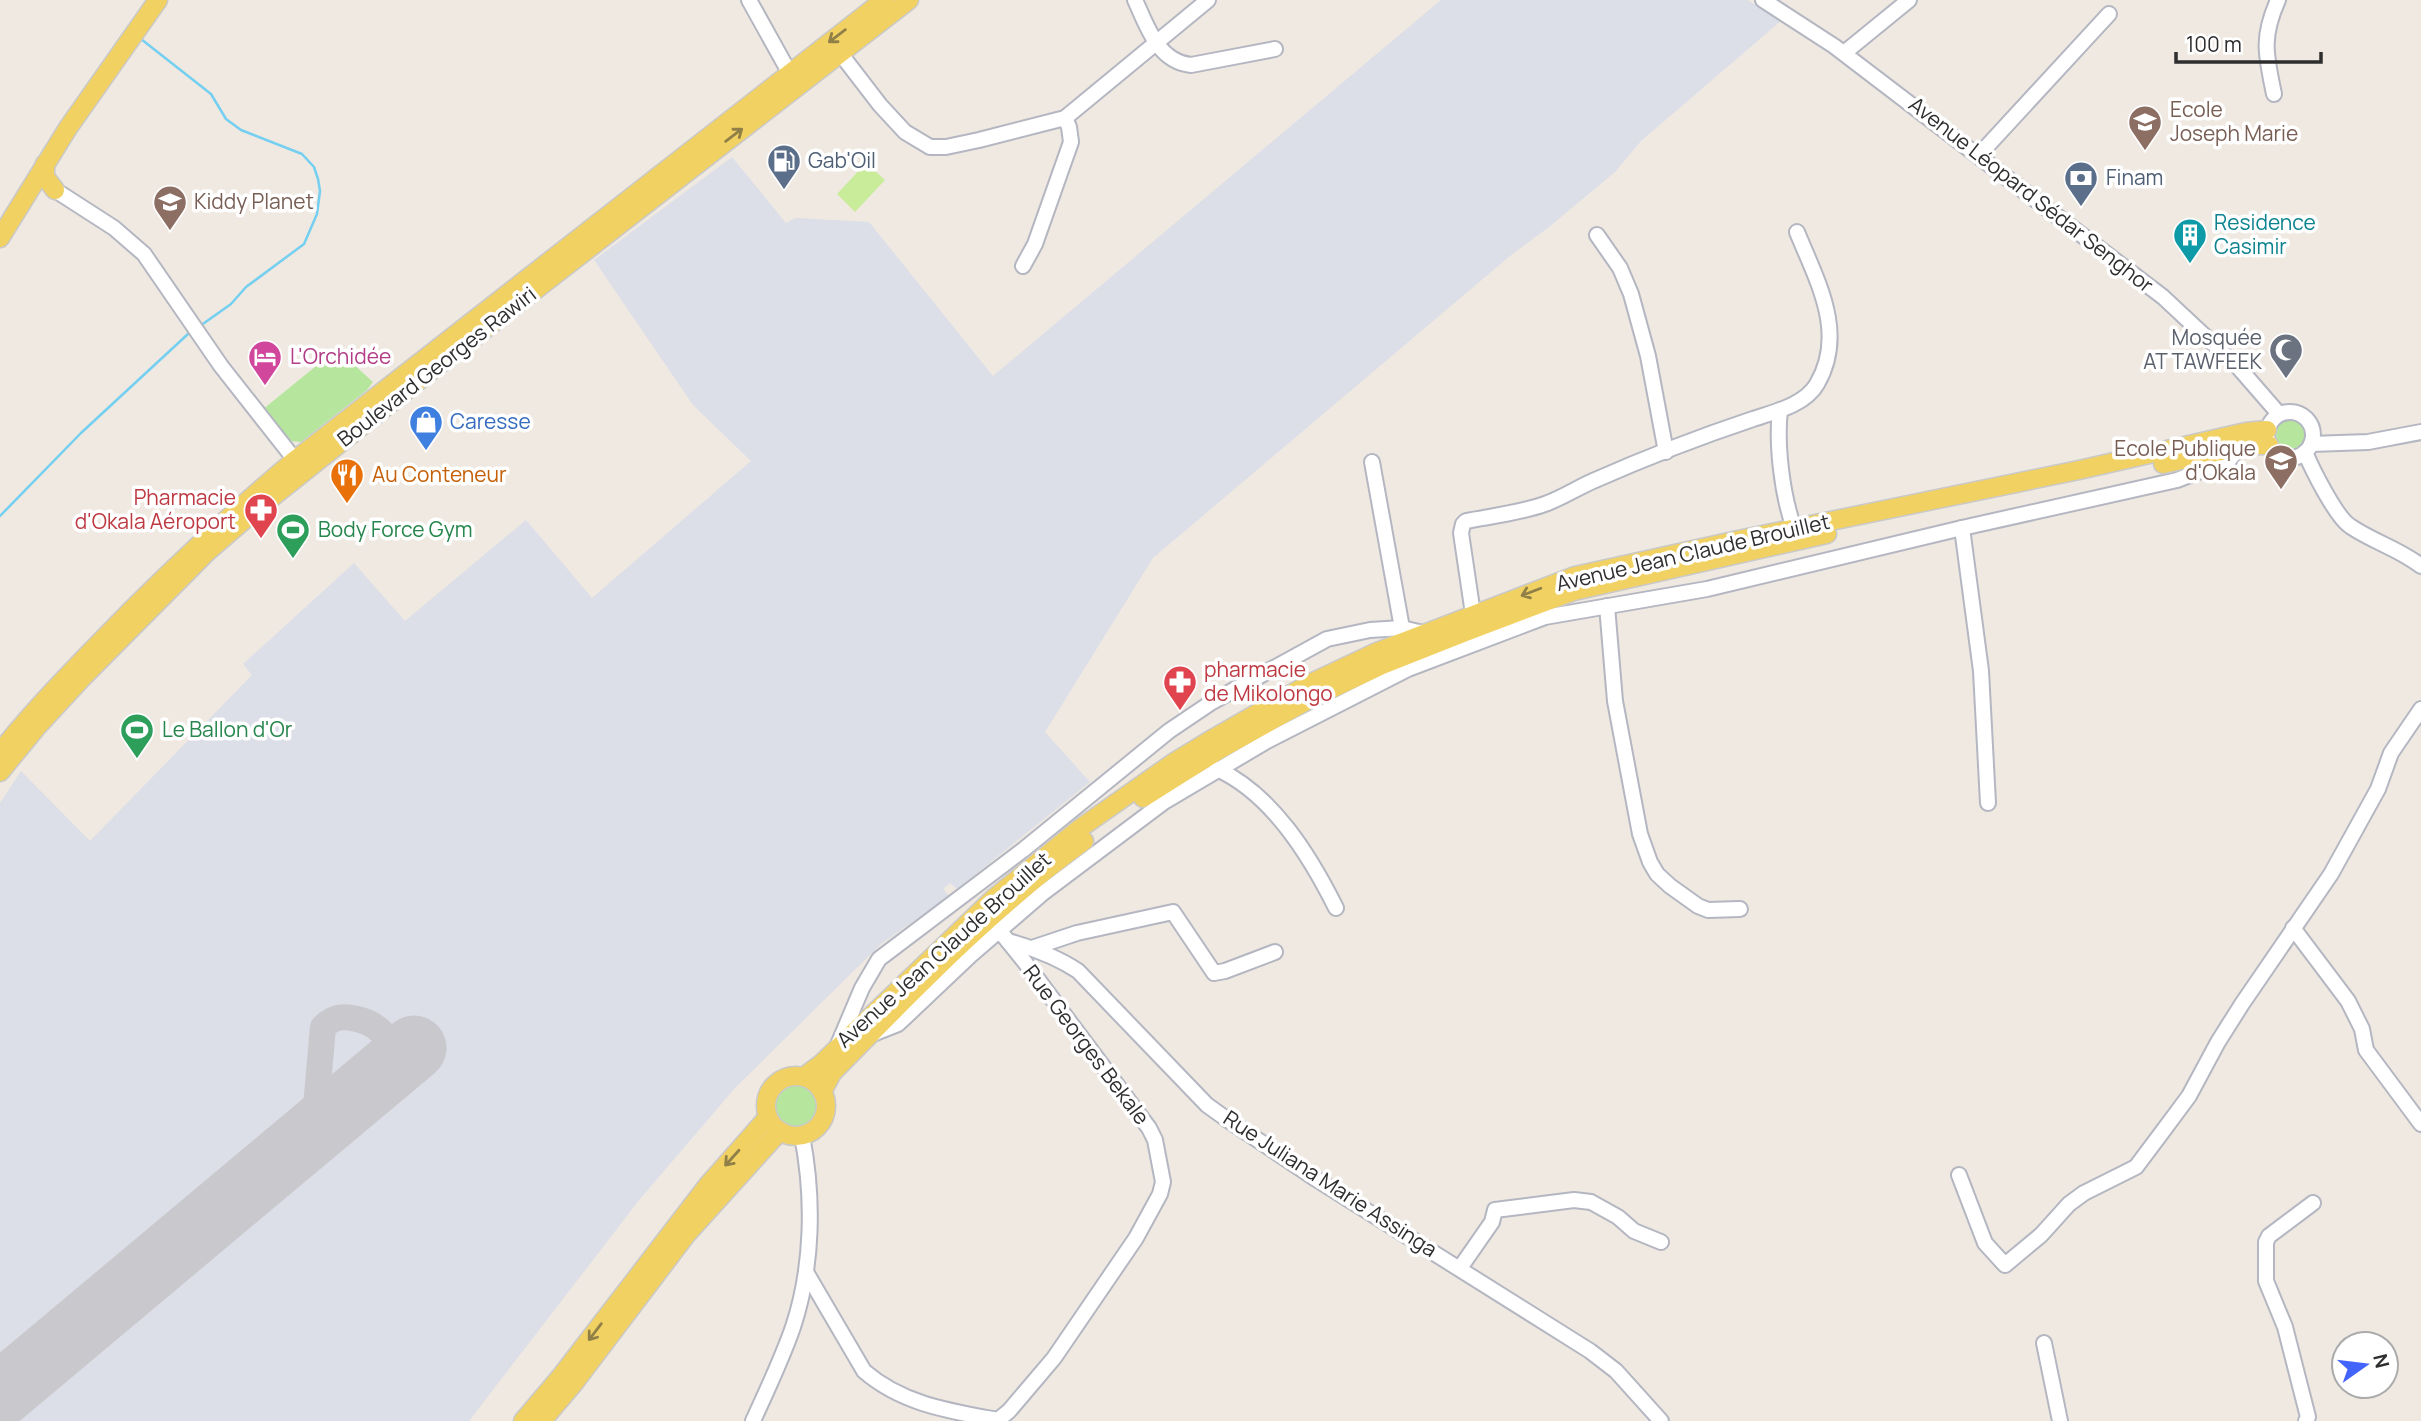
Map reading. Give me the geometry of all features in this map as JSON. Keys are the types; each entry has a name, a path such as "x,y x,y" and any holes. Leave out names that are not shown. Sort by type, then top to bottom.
{"main road":[{"path":"0,238 45,164 158,0"},
{"name":"Boulevard Georges Rawiri","path":"0,752 43,701 166,575 246,501 884,0"},
{"name":"Boulevard Georges Rawiri","path":"0,772 36,728 93,668 207,552 251,514 909,0"},
{"path":"45,164 46,177 55,190"},
{"path":"29,191 40,187 55,190"},
{"name":"Avenue Jean Claude Brouillet","path":"805,1076 821,1064 994,898 1036,863 1142,785 1214,738 1307,685 1423,634 1576,576 2246,432 2268,437"},
{"name":"Avenue Jean Claude Brouillet","path":"822,1091 832,1073 984,923 1075,848 1181,774 1277,717 1380,666 1582,589 1838,531 2239,448 2268,437"},
{"path":"805,1076 822,1091 826,1103 822,1120 810,1133 802,1136 788,1135 780,1131 768,1117 766,1106 772,1088 786,1077 805,1076"},
{"path":"523,1421 562,1375 702,1192 768,1117"},
{"path":"542,1421 687,1235 780,1131"}],"street":[{"path":"749,0 789,72"},
{"path":"1135,0 1156,44 1180,64 1191,65 1275,49"},
{"path":"840,53 905,132 930,147 979,140 1065,118 1208,0"},
{"name":"Avenue Léopard Sédar Senghor","path":"1763,0 1800,21 1844,53 2179,310 2238,368 2279,414"},
{"path":"1844,53 1909,0"},
{"path":"2274,94 2265,48 2266,36 2278,0"},
{"path":"1979,155 2109,14"},
{"path":"1023,267 1035,244 1071,142 1065,118"},
{"path":"55,190 114,228 144,254 221,366 295,460"},
{"path":"1473,614 1461,533 1463,524 1544,504 1666,452 1780,410 1809,395 1817,385 1831,339 1829,312 1797,232"},
{"path":"1597,235 1623,275 1632,295 1666,452"},
{"path":"1780,410 1779,438 1788,513 1794,528"},
{"path":"2421,432 2368,442 2308,448 2291,458 2276,453 2268,437 2273,418 2279,414 2295,412 2309,421 2313,436 2308,448 2338,513 2348,525 2396,549 2421,566"},
{"path":"869,1036 898,1024 1094,853 1164,802 1267,741 1408,669 1545,617 1707,589 1962,528 2177,481 2229,460 2239,448"},
{"path":"1372,462 1402,628"},
{"path":"1962,528 1980,661 1987,803"},
{"path":"1607,606 1615,701 1640,834 1650,862 1657,874 1670,886 1698,906 1709,910 1740,909"},
{"path":"836,1048 862,988 879,959 1032,843 1169,731 1234,690 1327,639 1370,630 1402,628 1423,634"},
{"path":"1959,1175 1985,1243 2005,1265 2041,1235 2069,1204 2084,1193 2136,1167 2189,1096 2218,1042 2331,874 2378,789 2390,753 2421,709"},
{"path":"1217,769 1251,788 1272,811 1311,860 1336,908"},
{"path":"1032,948 1077,933 1173,912 1214,973 1275,953"},
{"path":"2293,928 2348,1001 2362,1029 2366,1050 2421,1124"},
{"name":"Rue Juliana Marie Assinga","path":"1003,935 1078,971 1207,1105 1316,1180 1590,1351 1616,1371 1661,1421"},
{"name":"Rue Georges Bekale","path":"806,1272 863,1371 893,1392 920,1404 998,1420 1009,1411 1054,1358 1136,1238 1160,1194 1163,1182 1155,1140 1149,1128 1003,935"},
{"path":"753,1421 793,1327 806,1272 809,1183 802,1136"},
{"path":"1460,1268 1492,1222 1495,1210 1563,1202 1591,1202 1618,1217 1634,1231 1661,1242"},
{"path":"2306,1421 2308,1417 2285,1327 2266,1281 2265,1270 2266,1242 2269,1236 2313,1203"},
{"path":"2044,1343 2060,1421"}],"shaded area":[{"path":"1441,0 1747,0 1782,20 1641,141 1615,172 1510,256 1153,558 1045,732 1090,782 957,889 950,883 943,889 949,896 881,944 735,1088 640,1199 469,1421 0,1421 0,803 21,771 90,841 252,675 243,664 354,563 405,621 526,520 592,598 751,461 693,405 594,260 732,157 786,223 796,218 869,222 993,376"}],"green space":[{"path":"866,163 885,180 855,212 837,194"},
{"path":"339,351 373,382 367,390 301,442 289,441 262,410 331,354"},
{"path":"2291,419 2302,423 2306,434 2302,445 2291,449 2280,445 2276,434 2280,423"},
{"path":"797,1084 812,1091 819,1106 812,1121 797,1128 782,1121 775,1106 782,1091"}],"waterway":[{"path":"141,39 211,94 226,119 241,130 302,154 314,167 318,179 320,191 317,214 304,244 246,287 231,304 200,326"},
{"path":"0,516 81,433 188,334"}],"taxiway":[{"path":"293,1149 315,1118 323,1027 331,1021 347,1017 376,1027 388,1040 394,1056 394,1073 388,1090 376,1103 359,1112 336,1113"}],"runway":[{"path":"0,1395 414,1048"}],"place":[{"name":"Ecole Joseph Marie","path":"2145,152"},
{"name":"Gab'Oil","path":"784,191"},
{"name":"Finam","path":"2081,208"},
{"name":"Kiddy Planet","path":"170,232"},
{"name":"Residence Casimir","path":"2190,265"},
{"name":"Mosquée AT TAWFEEK","path":"2286,380"},
{"name":"L'Orchidée","path":"265,387"},
{"name":"Caresse","path":"426,452"},
{"name":"Ecole Publique d'Okala","path":"2281,491"},
{"name":"Au Conteneur","path":"347,505"},
{"name":"Pharmacie d'Okala Aéroport","path":"261,540"},
{"name":"Body Force Gym","path":"293,560"},
{"name":"pharmacie de Mikolongo","path":"1180,712"},
{"name":"Le Ballon d'Or","path":"137,760"}]}
